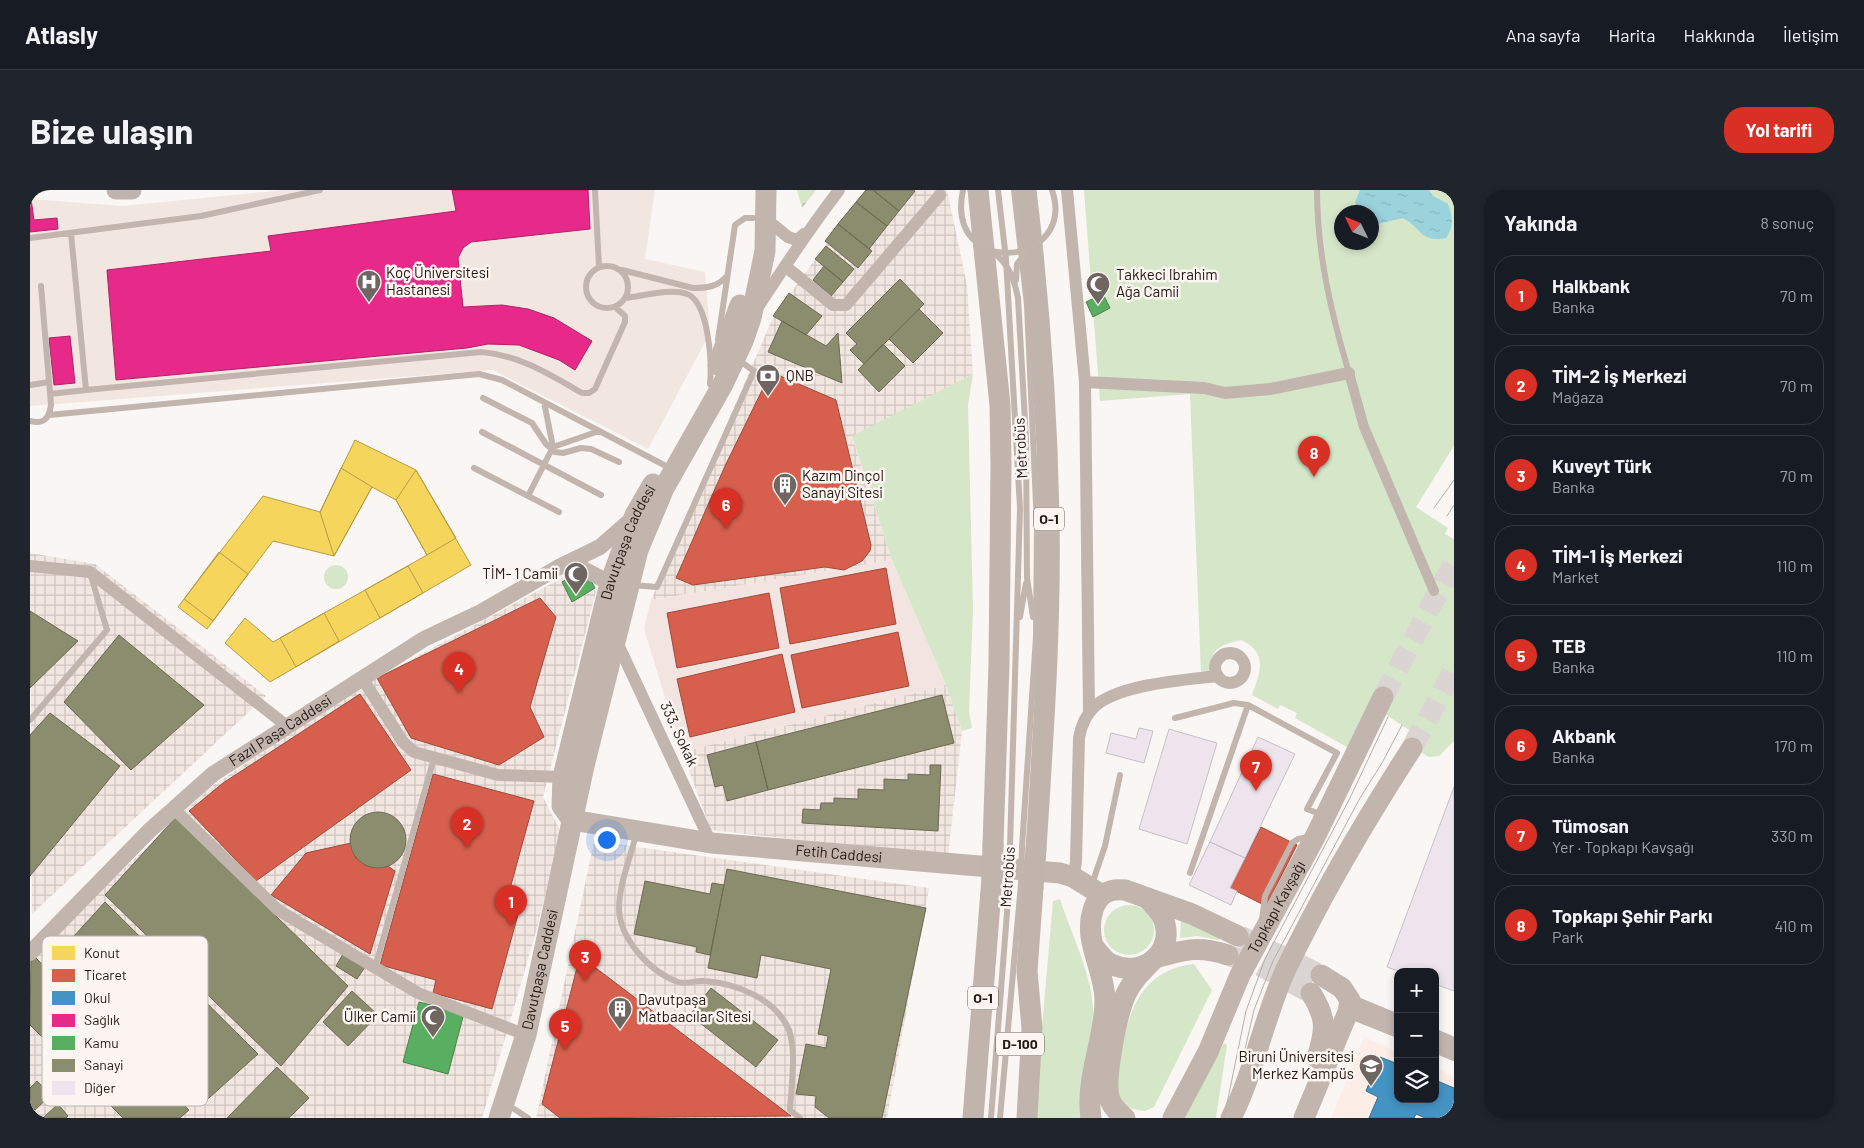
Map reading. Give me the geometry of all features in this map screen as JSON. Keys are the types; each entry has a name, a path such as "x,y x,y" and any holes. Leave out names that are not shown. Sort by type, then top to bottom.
{"highway":[{"path":"963,190 987,294"},
{"name":"O-1","path":"972,1118 1000,882 1002,846 1000,405 987,294 978,190"},
{"name":"O-1","path":"1026,190 1043,378 1049,518 1047,664 1029,848 1027,971"},
{"path":"1027,971 1032,1028 1027,1118"},
{"name":"D-100","path":"1013,1118 1027,971"}],"main road":[{"path":"116,190 132,190"},
{"name":"Davutpaşa Caddesi","path":"501,1110 526,1035 572,820 616,640 619,584 638,550 664,488 729,357 751,318 765,251 752,190"},
{"name":"Davutpaşa Caddesi","path":"572,820 562,806 563,777 619,584 635,515 710,384 729,357 766,190"},
{"path":"759,219 776,190"},
{"path":"597,719 593,695 612,610 613,597 619,584"},
{"name":"Topkapı Kavşağı","path":"1173,1118 1208,1052 1240,975 1315,838 1383,697"},
{"path":"1231,1118 1254,1066 1273,1000 1286,969 1357,834 1412,748"},
{"name":"Fetih Caddesi","path":"572,820 711,843 955,863 1060,874 1089,887"},
{"path":"1091,1118 1090,1087 1105,1002 1103,981 1090,931 1094,909 1089,887 1114,889 1145,896 1238,936"},
{"path":"1125,1118 1116,1110 1108,1088 1112,1051 1120,1009 1126,993 1136,978 1164,948 1167,936 1166,924 1159,910 1145,896"},
{"path":"1094,948 1109,964 1120,968 1140,968 1155,959 1194,948 1203,948 1228,955"},
{"path":"1291,1118 1314,1068 1325,1033 1316,984 1349,1006 1304,1118"},
{"path":"1156,1118 1172,1099 1203,1043 1222,1016"}],"street":[{"path":"759,219 788,237 797,240 804,234 839,190"},
{"path":"1067,190 1085,382 1089,712"},
{"path":"784,266 833,305 846,305 940,195"},
{"path":"751,318 798,247 804,234"},
{"path":"1085,382 1204,388 1225,393 1270,389 1349,373 1364,427 1434,591"},
{"name":"Fazıl Paşa Caddesi","path":"33,944 149,832 213,774 424,639 481,612 600,547 620,531 635,515"},
{"path":"570,562 619,584"},
{"path":"30,566 90,572 287,726"},
{"name":"333. Sokak","path":"616,640 711,843"},
{"path":"1089,887 1076,862 1079,738 1082,723 1095,705 1121,692 1218,676"},
{"path":"362,678 409,749 434,758 498,775 563,777"},
{"path":"174,809 278,910 418,994 526,1035"},
{"path":"1349,1006 1394,1019"},
{"path":"1349,1006 1394,1030"},
{"path":"1439,1037 1454,1043"},
{"path":"1439,1049 1454,1055"}],"lane":[{"path":"30,238 201,216 320,190"},
{"path":"594,190 599,267"},
{"name":"Metrobüs","path":"963,190 960,204 962,220 968,234 1003,261 1013,275 1018,298"},
{"name":"Metrobüs","path":"998,190 1006,259 1020,508 1017,638 1002,846"},
{"name":"Metrobüs","path":"1014,190 1027,315 1037,526 1036,637 1029,848"},
{"name":"Metrobüs","path":"1036,637 1027,578 1026,439 1015,274 1017,264 1027,250 1040,242 1050,229 1055,214 1055,199 1052,190"},
{"path":"1317,190 1318,227 1331,312 1349,373"},
{"path":"619,584 657,588 754,371 729,357 718,342 718,329 735,225 745,218 759,219"},
{"path":"71,233 86,390"},
{"path":"993,252 1010,254 1027,250"},
{"path":"621,270 629,286 625,298 615,307 608,308 594,304 586,291 588,277 599,267 610,266 693,288 717,285 727,276"},
{"path":"41,286 50,394 49,416"},
{"path":"625,298 678,293 687,294 695,300 701,311 712,360 710,384"},
{"path":"50,394 481,352 513,357 537,367 582,393 589,393 594,389 625,322 625,316 615,307"},
{"path":"30,421 39,423 49,416 479,374 502,380 664,465"},
{"path":"30,385 49,382"},
{"path":"483,398 532,423 552,448 563,453 581,448 591,450 619,462"},
{"path":"528,496 552,448 544,402"},
{"path":"552,448 599,431"},
{"path":"482,432 601,494"},
{"path":"474,468 559,512"},
{"path":"30,722 107,630 90,572"},
{"name":"Metrobüs","path":"1017,638 1027,578"},
{"path":"1175,718 1234,703 1248,705 1337,753 1307,809 1325,817"},
{"path":"1190,873 1248,705"},
{"path":"375,968 434,758"},
{"path":"1089,887 1105,846 1120,775"},
{"path":"637,831 619,907 622,925 628,938 647,961 668,977 680,982 718,982 740,988 764,1002 779,1014 789,1031 792,1050 790,1110 800,1118"},
{"name":"Metrobüs","path":"991,1118 1000,882"},
{"name":"Metrobüs","path":"1000,1118 1027,886"},
{"path":"501,1110 528,1118"}],"shaded area":[{"name":"Koç Üniversitesi Hastanesi","path":"284,190 655,190 645,259 705,272 710,333 648,449 493,370 30,406 30,199 123,206"},
{"path":"866,190 947,190 967,285 973,374 852,437 892,560 651,600 773,317"},
{"path":"30,553 95,564 266,696 32,914"},
{"path":"892,560 946,685 682,752 644,629 651,600"},
{"path":"571,573 596,591 543,797 561,832 537,928 482,1118 30,1118 30,958 42,947 42,1106 208,1106 208,936 53,936 208,789 353,691"},
{"path":"946,685 962,731 948,857 711,830 682,752"},
{"path":"594,841 929,888 887,1118 536,1118"},
{"name":"Biruni Üniversitesi Merkez Kampüs","path":"1364,1037 1394,1050 1394,1103 1439,1103 1439,1070 1454,1076 1454,1118 1331,1118"}],"green space":[{"path":"797,190 816,190 802,208"},
{"path":"1084,190 1454,190 1454,446 1416,507 1448,528 1445,534 1454,539 1454,741 1439,756 1429,757 1403,742 1409,730 1385,714 1347,747 1295,718 1297,713 1280,705 1278,709 1252,695 1258,679 1259,657 1250,645 1241,640 1218,649 1211,658 1209,672 1201,674 1190,394 1100,401"},
{"path":"973,374 968,405 973,609 969,712 972,728 962,731 946,685 892,560 852,436"},
{"path":"336,565 344,569 348,577 344,585 336,589 328,585 324,577 328,569"},
{"path":"1060,899 1090,987 1093,1002 1092,1029 1081,1092 1081,1118 1034,1118 1053,901"},
{"path":"1134,905 1147,912 1153,920 1153,940 1147,948 1139,954 1124,955 1111,948 1105,940 1104,925 1111,912 1119,906"},
{"path":"1181,920 1220,938 1219,940 1197,936 1180,938"},
{"path":"1194,964 1212,990 1154,1107 1145,1111 1134,1109 1122,1102 1116,1088 1122,1047 1133,1009 1142,992 1155,979 1172,969"},
{"path":"1224,1043 1227,1045 1216,1118 1183,1118"}],"water":[{"path":"1360,190 1429,190 1433,196 1448,204 1452,222 1449,234 1446,238 1426,237 1403,218 1379,224 1379,205 1356,205 1355,202"}],"building: Konut":[{"path":"355,440 416,470 471,565 270,682 225,643 245,618 273,642 427,555 396,500 372,487 334,556 273,541 207,629 178,607 263,496 320,512"},
{"path":"341,468 372,487 334,556 320,512"},
{"path":"416,470 456,538 427,555 396,500"},
{"path":"219,552 248,574 213,621 184,599"},
{"path":"408,566 423,593 380,618 365,590"},
{"path":"324,613 339,641 296,667 280,638"}],"building: Ticaret":[{"name":"Kazım Dinçol Sanayi Sitesi","path":"771,372 836,400 871,545 870,551 862,561 844,570 825,567 693,585 676,578 725,466"},
{"path":"886,568 896,624 790,644 780,588"},
{"path":"769,593 779,648 677,668 667,613"},
{"path":"540,598 556,617 530,707 544,737 499,765 411,738 377,678"},
{"path":"898,632 909,686 802,708 791,655"},
{"path":"782,654 795,712 690,737 677,679"},
{"path":"360,694 411,770 256,881 189,811 223,783"},
{"path":"433,774 534,801 508,896 522,900 492,1009 433,993 436,980 380,965"},
{"path":"1261,827 1297,845 1266,906 1230,888"},
{"path":"351,843 355,857 362,863 370,867 388,866 395,871 370,954 271,895 306,853"},
{"name":"Davutpaşa Matbaacılar Sitesi","path":"580,956 791,1116 560,1118 542,1104"}],"building: Okul":[{"path":"1380,1057 1394,1062 1394,1103 1439,1103 1439,1082 1454,1088 1454,1118 1425,1118 1416,1114 1414,1118 1369,1118 1378,1097 1366,1091"}],"building: Sağlık":[{"path":"452,190 588,190 590,229 471,242 463,248 458,258 463,307 502,305 528,309 554,318 592,341 575,370 559,360 519,345 488,344 467,348 116,380 107,270 271,251 268,236 456,211"},
{"path":"30,192 34,220 57,218 58,229 30,232"},
{"path":"70,336 75,383 54,385 49,338"}],"building: Kamu":[{"name":"Takkeci Ibrahim Ağa Camii","path":"1103,294 1110,308 1093,317 1086,302"},
{"name":"TİM- 1 Camii","path":"572,576 590,579 595,588 572,602 562,582"},
{"name":"Ülker Camii","path":"419,1002 464,1013 448,1074 403,1062"}],"building: Sanayi":[{"path":"866,190 873,190 899,211 887,226 856,202"},
{"path":"873,190 913,190 915,191 899,211"},
{"path":"856,202 887,226 869,249 838,224"},
{"path":"838,224 872,251 858,268 825,241"},
{"path":"826,246 854,269 843,282 815,259"},
{"path":"824,266 843,282 831,296 813,280"},
{"path":"900,279 924,304 864,364 850,350 857,344 846,333"},
{"path":"789,293 822,316 806,335 773,316"},
{"path":"919,309 943,333 913,363 889,339"},
{"path":"782,321 826,346 838,333 842,383 768,352"},
{"path":"883,344 905,366 879,392 858,370"},
{"path":"30,611 78,641 30,688"},
{"path":"119,635 204,705 131,770 64,702"},
{"path":"942,695 954,743 768,790 756,742"},
{"path":"50,713 120,766 30,876 30,735"},
{"path":"756,742 768,790 727,801 723,785 715,787 707,755"},
{"path":"930,765 941,765 938,831 802,823 803,809 820,810 821,803 834,803 834,798 858,799 858,789 884,790 884,779 908,780 908,774 930,775"},
{"path":"378,812 389,814 398,820 404,829 406,840 404,851 398,860 389,866 378,868 367,866 358,860 352,851 350,840 352,829 358,820 367,814"},
{"path":"175,818 348,986 281,1066 208,995 208,936 147,936 105,895"},
{"path":"727,869 926,908 882,1118 829,1118 815,1107 816,1096 796,1094 806,1044 826,1048 828,1036 818,1034 831,969 761,955 757,978 708,968"},
{"path":"645,881 710,894 712,883 724,885 710,955 696,952 697,947 634,934"},
{"path":"105,902 139,936 74,936"},
{"path":"31,953 42,964 42,1037 30,1025"},
{"path":"343,954 365,967 357,979 336,966"},
{"path":"711,988 778,1040 756,1067 690,1015"},
{"path":"352,991 378,1015 348,1046 323,1022"},
{"path":"208,1004 258,1054 208,1099"},
{"path":"277,1067 309,1098 289,1118 227,1118"},
{"path":"37,1081 42,1086 42,1103 35,1110 30,1104 30,1088"},
{"path":"56,1106 60,1106 68,1116 66,1118 43,1118"},
{"path":"111,1106 185,1106 189,1110 180,1118 123,1118"}],"building: Diğer":[{"path":"1139,728 1153,731 1144,763 1106,753 1111,733 1136,739"},
{"path":"1169,729 1217,743 1187,844 1139,829"},
{"path":"1258,737 1295,754 1245,858 1210,842"},
{"path":"1454,787 1454,991 1439,985 1439,968 1394,970 1387,967"},
{"path":"1210,842 1245,858 1230,888 1237,891 1231,905 1189,885"}],"tunnel":[{"path":"1383,697 1454,562"},
{"path":"1412,748 1454,669"},
{"path":"1240,936 1321,975"},
{"path":"1230,956 1257,964 1311,993"}],"tram line":[{"path":"1434,508 1454,480"},
{"path":"1447,516 1454,505"},
{"path":"1224,1118 1246,1011 1265,959 1350,798 1388,717"},
{"path":"1245,1049 1254,1010 1273,961 1360,798 1382,763 1402,725"}],"place":[{"name":"Koç Üniversitesi Hastanesi","path":"369,303"},
{"name":"Takkeci Ibrahim Ağa Camii","path":"1098,305"},
{"name":"QNB","path":"768,397"},
{"name":"Topkapı Şehir Parkı","path":"1314,477"},
{"name":"Kazım Dinçol Sanayi Sitesi","path":"785,506"},
{"name":"Akbank","path":"726,529"},
{"name":"TİM- 1 Camii","path":"576,595"},
{"name":"TİM-1 İş Merkezi","path":"459,693"},
{"name":"Tümosan","path":"1256,791"},
{"name":"TİM-2 İş Merkezi","path":"467,848"},
{"name":"Halkbank","path":"511,926"},
{"name":"Kuveyt Türk","path":"585,981"},
{"name":"Davutpaşa Matbaacılar Sitesi","path":"620,1030"},
{"name":"Ülker Camii","path":"433,1038"},
{"name":"TEB","path":"565,1050"},
{"name":"Biruni Üniversitesi Merkez Kampüs","path":"1371,1087"}]}
